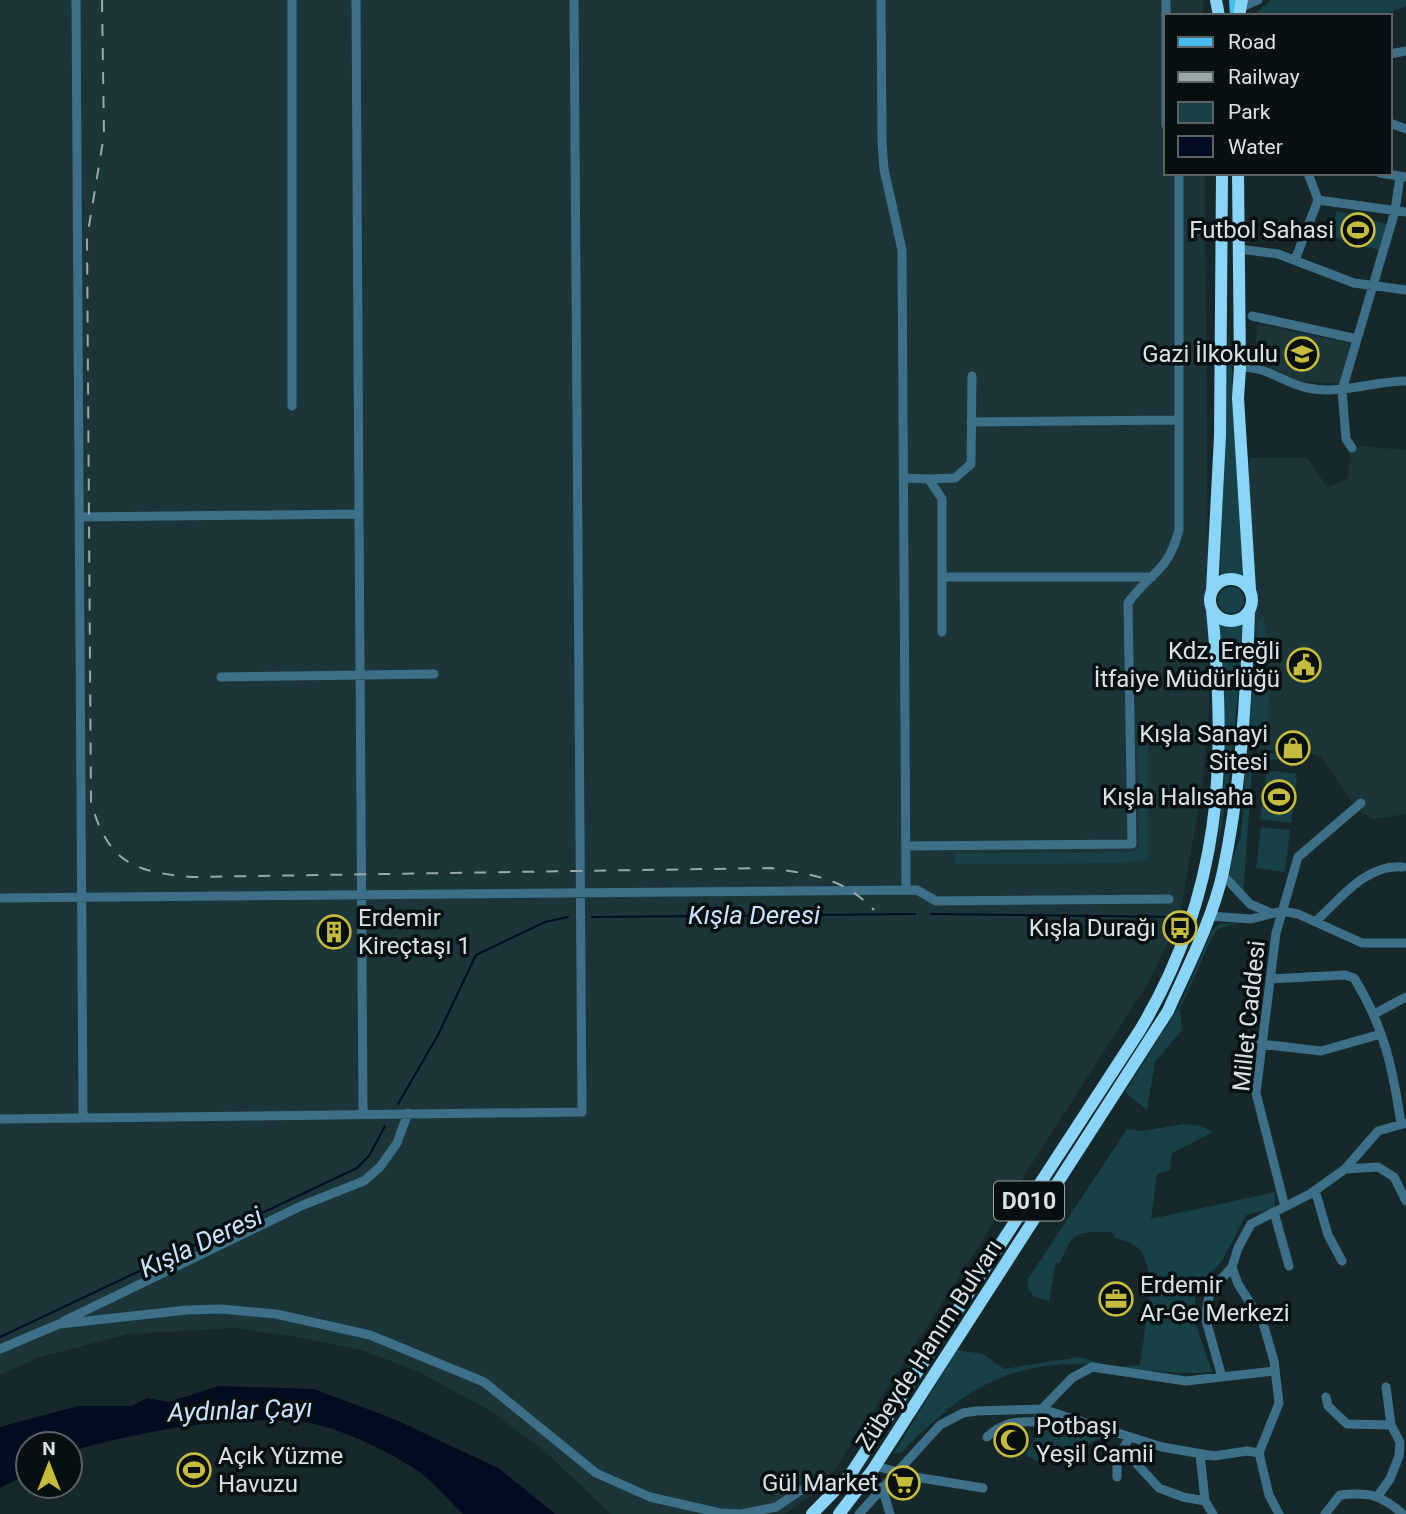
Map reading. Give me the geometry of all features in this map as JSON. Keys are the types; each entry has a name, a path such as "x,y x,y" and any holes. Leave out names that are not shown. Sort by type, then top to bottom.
{"highway":[{"name":"Zübeyde Hanım Bulvarı","path":"812,1514 850,1475 1132,1042 1164,990 1180,954 1205,864 1216,809 1221,698 1212,591 1220,436 1222,175"},
{"name":"Zübeyde Hanım Bulvarı","path":"828,1500 838,1514 875,1466 1140,1058 1168,1011 1209,916 1222,874 1241,751 1249,612 1252,601 1238,398 1238,175"},
{"path":"1212,591 1228,579 1241,581 1250,590"},
{"path":"1212,611 1230,622 1249,612"}],"street":[{"path":"76,0 83,1118"},
{"path":"292,0 292,407"},
{"path":"356,0 363,1113"},
{"path":"0,1119 582,1112 574,0"},
{"path":"881,0 884,169 902,250 906,890"},
{"path":"1239,8 1258,0"},
{"path":"906,846 1132,844 1128,603 1163,569 1173,551 1179,530 1179,175"},
{"path":"1295,260 1318,200 1309,175"},
{"path":"1352,448 1346,439 1342,390 1403,177"},
{"path":"1318,200 1406,212"},
{"path":"1239,249 1267,252 1372,287 1406,290"},
{"path":"1252,316 1357,339"},
{"path":"1240,368 1251,366 1309,389 1342,390 1374,382 1406,381"},
{"path":"905,478 955,478 971,464 972,376"},
{"path":"971,422 1179,420"},
{"path":"929,478 942,499 942,632"},
{"path":"80,517 359,514"},
{"path":"943,577 1152,578"},
{"path":"221,677 433,674"},
{"name":"Millet Caddesi","path":"1285,1207 1256,1093 1260,1044 1282,911 1298,857 1361,803"},
{"path":"1315,922 1369,874 1387,865 1405,870"},
{"path":"1222,874 1250,904 1271,913"},
{"path":"0,898 917,890 936,901 1169,899"},
{"path":"1209,916 1251,919 1282,911 1362,943 1406,943"},
{"path":"1223,1377 1205,1317 1210,1292 1232,1267 1238,1248 1251,1224 1315,1190 1345,1169 1378,1131 1404,1124 1376,1013 1354,978 1345,975 1270,979"},
{"path":"1376,1013 1406,997"},
{"path":"1260,1044 1321,1051 1381,1034"},
{"path":"0,1349 59,1324 303,1206 364,1181 380,1167 397,1143 408,1113"},
{"path":"0,1127 11,1119"},
{"path":"1345,1169 1378,1167 1394,1177 1406,1201"},
{"path":"1315,1190 1328,1235 1342,1261"},
{"path":"1274,1212 1289,1266"},
{"path":"1232,1267 1238,1284 1263,1323 1275,1371 1279,1403 1259,1453 1269,1494 1279,1514"},
{"path":"59,1324 221,1309 276,1314 335,1326 370,1335 484,1382 596,1473 650,1497 720,1513 741,1514 776,1507 801,1490"},
{"path":"987,1437 997,1428 1014,1420 1036,1422 1042,1409 1072,1378 1092,1367 1186,1381 1275,1371"},
{"path":"1377,1497 1390,1479 1399,1456 1400,1442 1391,1425 1386,1387"},
{"path":"1326,1397 1328,1406 1347,1424 1391,1425"},
{"path":"859,1514 940,1425 963,1413 1042,1409 1162,1447 1200,1454 1259,1453"},
{"path":"1117,1477 1117,1463 1129,1437"},
{"path":"1123,1448 1159,1488 1183,1497 1205,1501"},
{"path":"1200,1454 1205,1501 1213,1514"},
{"path":"875,1466 982,1488"},
{"path":"882,1488 890,1514"},
{"path":"1325,1514 1340,1494 1362,1493 1385,1499 1403,1514"}],"shaded area":[{"path":"0,0 1203,0 1203,14 1164,14 1164,175 1205,175 1209,712 1202,789 1179,920 1148,983 837,1467 818,1491 785,1514 611,1514 542,1449 491,1411 421,1373 365,1351 236,1328 128,1334 36,1358 0,1375"},
{"name":"Gazi İlkokulu","path":"1257,324 1350,343 1339,384 1300,381 1255,361"},
{"name":"Kışla Sanayi Sitesi","path":"1362,446 1406,450 1406,814 1374,819 1359,811 1321,757 1302,750 1249,750 1247,668 1253,601 1248,539 1249,458 1307,458 1328,488 1348,478 1350,453"}],"green space":[{"path":"1271,0 1406,0 1406,6 1388,14 1254,14"},
{"name":"Futbol Sahasi","path":"1337,211 1386,224 1379,250 1330,236"},
{"path":"1229,330 1246,578 1233,575 1220,578"},
{"path":"1231,587 1240,591 1244,600 1240,609 1231,613 1222,609 1218,600 1222,591"},
{"path":"1264,616 1269,691 1268,729 1249,743 1258,620"},
{"path":"1219,624 1245,624 1230,773 1217,854 1225,773"},
{"path":"1137,736 1148,736 1148,858 1123,863 954,864 955,853 1133,852 1139,848"},
{"path":"1260,753 1296,755 1298,759 1256,760 1252,769 1243,897 1230,876 1231,861 1241,836 1246,763 1249,756"},
{"name":"Kışla Halısaha","path":"1267,770 1297,774 1291,823 1260,819"},
{"name":"Kışla Halısaha","path":"1261,827 1290,830 1285,872 1256,868"},
{"path":"1238,923 1218,929 1213,935 1180,1009 1182,1030 1155,1062 1147,1110 1125,1092 1180,1005 1212,931 1219,924"},
{"path":"1184,1124 1200,1126 1213,1132 1172,1153 1170,1170 1157,1174 1151,1219 1275,1192 1275,1208 1246,1215 1222,1261 1200,1284 1195,1296 1196,1325 1212,1372 1116,1367 1140,1365 1149,1288 1145,1260 1138,1248 1115,1238 1112,1232 1084,1233 1074,1238 1060,1263 1056,1263 1049,1301 1034,1297 1028,1288 1028,1279 1127,1129 1142,1131"},
{"path":"957,1350 983,1354 1004,1369 1080,1357 1113,1367 1056,1365 1009,1374 952,1406 901,1453 894,1453"},
{"path":"1046,1420 1104,1437 1041,1463 1025,1455"}],"water":[{"name":"Aydınlar Çayı","path":"219,1386 314,1389 394,1419 500,1469 555,1514 463,1514 426,1477 362,1440 320,1425 279,1421 249,1420 188,1426 84,1448 84,1430 14,1430 14,1481 0,1488 0,1427 78,1406 132,1406 147,1398 169,1402"}],"waterway":[{"name":"Kışla Deresi","path":"592,917 915,914"},
{"name":"Kışla Deresi","path":"931,914 1178,917"},
{"name":"Kışla Deresi","path":"398,1104 438,1035 476,955 545,922 568,917"},
{"name":"Kışla Deresi","path":"0,1337 357,1168 369,1156 385,1126"}],"railway":[{"path":"102,0 104,135 87,238 91,802 98,823 115,851 139,867 154,872 192,877 771,868 827,879 850,890 874,910"}],"place":[{"name":"Futbol Sahasi","path":"1358,230"},
{"name":"Gazi İlkokulu","path":"1302,354"},
{"name":"Kdz. Ereğli İtfaiye Müdürlüğü","path":"1304,665"},
{"name":"Kışla Sanayi Sitesi","path":"1293,748"},
{"name":"Kışla Halısaha","path":"1279,797"},
{"name":"Kışla Durağı","path":"1180,928"},
{"name":"Erdemir Kireçtaşı 1","path":"334,932"},
{"name":"Erdemir Ar-Ge Merkezi","path":"1116,1299"},
{"name":"Potbaşı Yeşil Camii","path":"1011,1440"},
{"name":"Açık Yüzme Havuzu","path":"194,1470"},
{"name":"Gül Market","path":"903,1483"}]}
